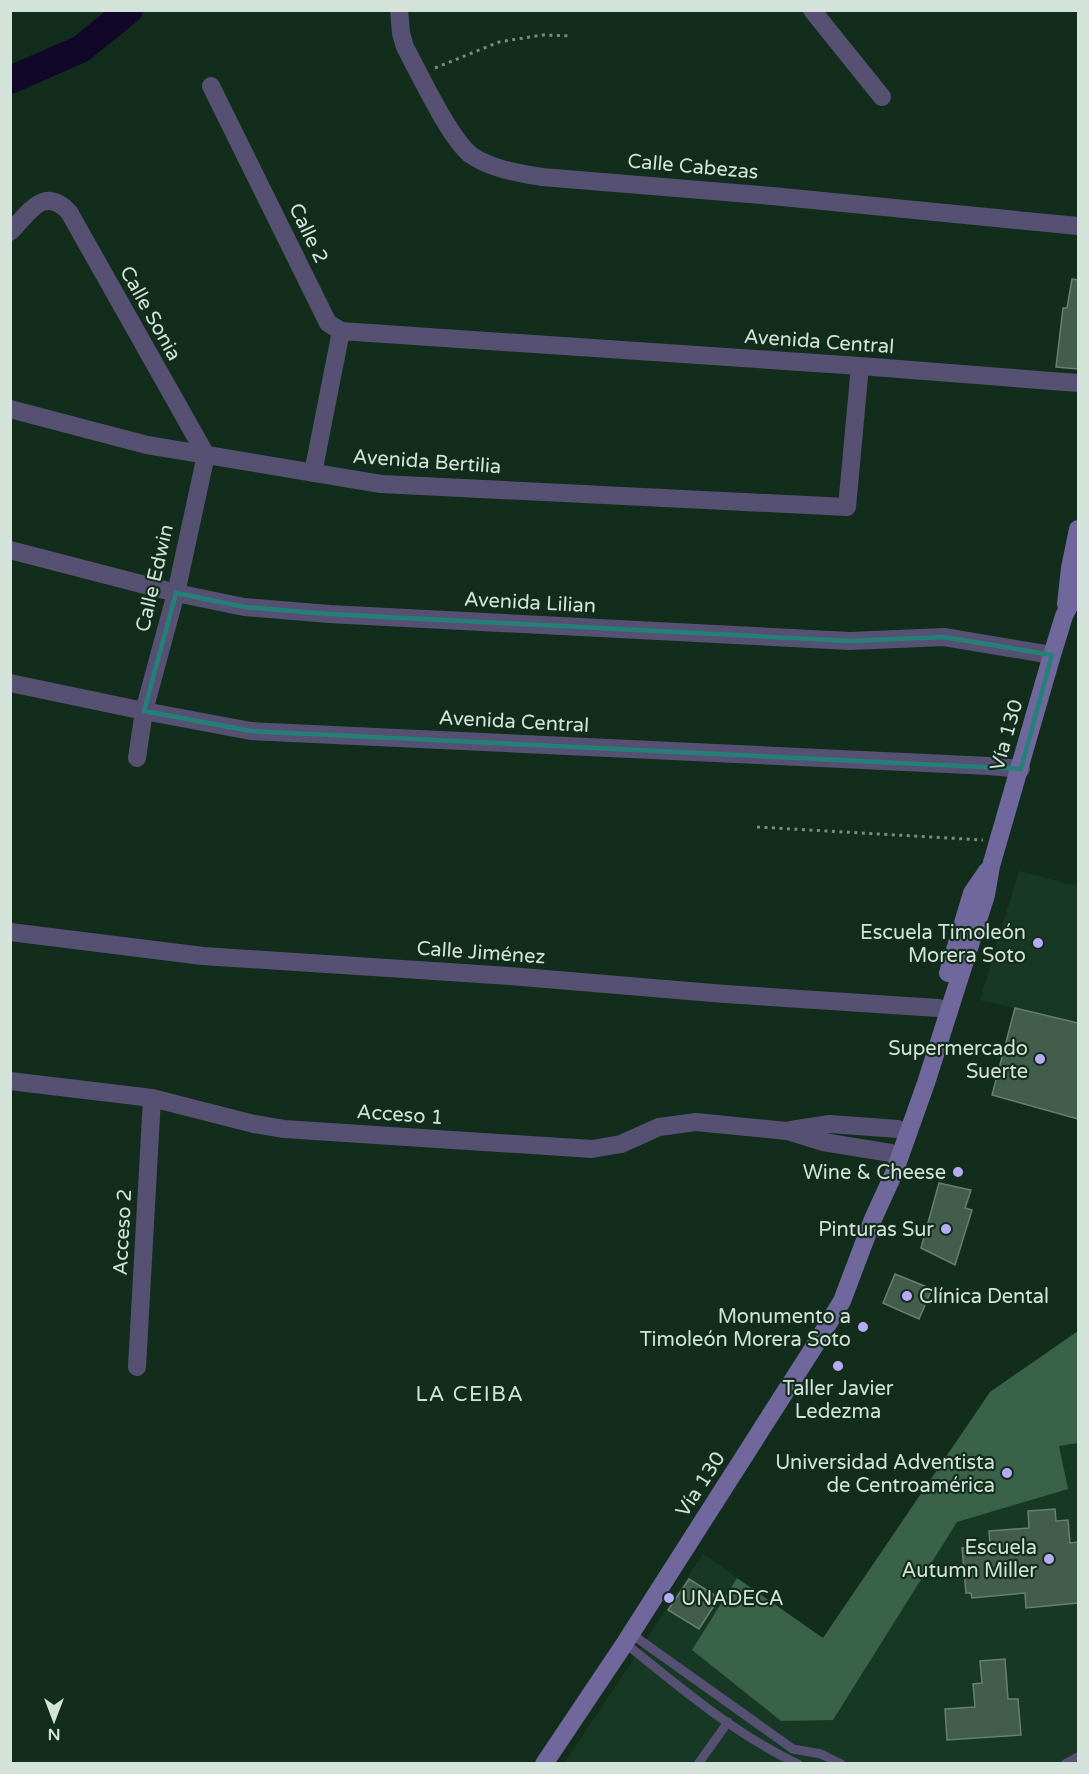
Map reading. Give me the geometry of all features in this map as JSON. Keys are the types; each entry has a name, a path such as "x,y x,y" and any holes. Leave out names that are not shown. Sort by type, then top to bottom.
{"main road":[{"name":"Vía 130","path":"1064,616 1070,567 1078,529"},
{"name":"Vía 130","path":"544,1764 628,1638 842,1301 873,1219 910,1132 972,893 991,866 1000,842 1052,655 1064,616 1078,588"},
{"name":"Vía 130","path":"873,1219 884,1170 943,1010"}],"street":[{"name":"Calle Cabezas","path":"399,10 403,40 456,138 470,154 488,164 542,177 704,190 1078,226"},
{"path":"812,10 882,97"},
{"name":"Calle 2","path":"211,86 328,322 341,331"},
{"name":"Calle Sonia","path":"10,232 42,201 50,199 60,202 69,212 206,455"},
{"path":"312,473 341,331"},
{"name":"Avenida Central","path":"341,331 1078,383"},
{"name":"Avenida Bertilia","path":"10,409 147,445 381,483 847,507 860,366"},
{"name":"Calle Edwin","path":"137,758 144,711 176,593 206,455"},
{"name":"Avenida Lilian","path":"10,550 176,593 244,607 329,614 850,641 944,637 1052,655"},
{"name":"Avenida Central","path":"10,683 251,731 1021,769"},
{"name":"Calle Jiménez","path":"10,932 203,956 510,976 943,1010"},
{"name":"Acceso 1","path":"10,1081 152,1098 284,1130 592,1149 621,1144 659,1127 696,1122 787,1131 823,1142 891,1153"},
{"name":"Acceso 2","path":"137,1367 152,1098"},
{"name":"Acceso 1","path":"787,1131 830,1124 898,1129"}],"lane":[{"path":"628,1638 728,1722 769,1750 798,1764"},
{"path":"628,1638 793,1749 821,1754 841,1764"},
{"path":"698,1764 728,1722"},
{"path":"1065,1764 1078,1758"}],"path":[{"path":"420,74 499,42 542,35 570,36"},
{"path":"757,827 1000,842"}],"highlighted area":[{"path":"176,593 244,607 329,614 850,641 944,637 1052,655 1021,769 251,731 144,711"}],"shaded area":[{"name":"Escuela Timoleón Morera Soto","path":"1019,871 1078,886 1078,1023 980,1000"},
{"name":"Universidad Adventista de Centroamérica","path":"1078,1331 1078,1763 564,1764 703,1554 823,1638 990,1392"},
{"path":"1078,1331 1078,1443 1059,1446 1068,1489 957,1522 833,1720 781,1721 692,1650 737,1578 823,1638 990,1392"}],"building":[{"path":"1072,279 1078,280 1078,369 1056,367 1063,308 1067,308"},
{"name":"Supermercado Suerte","path":"1015,1008 1078,1023 1078,1119 992,1095"},
{"name":"Pinturas Sur","path":"939,1183 971,1190 965,1208 972,1210 955,1265 921,1248"},
{"name":"Clínica Dental","path":"895,1274 932,1289 919,1319 883,1303"},
{"name":"Escuela Autumn Miller","path":"1055,1509 1056,1521 1068,1520 1070,1543 1078,1542 1078,1603 1026,1608 1025,1593 972,1598 971,1593 966,1593 962,1548 990,1545 989,1531 1029,1528 1028,1511"},
{"path":"689,1579 719,1598 699,1629 668,1610"},
{"path":"1005,1659 1008,1699 1018,1699 1021,1735 947,1740 945,1709 975,1707 973,1684 982,1683 980,1661"}],"waterway":[{"path":"10,80 81,49 129,10"}],"place":[{"name":"Escuela Timoleón Morera Soto","path":"1038,943"},
{"name":"Supermercado Suerte","path":"1040,1059"},
{"name":"Wine & Cheese","path":"958,1172"},
{"name":"Pinturas Sur","path":"946,1229"},
{"name":"Clínica Dental","path":"907,1296"},
{"name":"Monumento a Timoleón Morera Soto","path":"863,1327"},
{"name":"Taller Javier Ledezma","path":"838,1366"},
{"name":"Universidad Adventista de Centroamérica","path":"1007,1473"},
{"name":"Escuela Autumn Miller","path":"1049,1559"},
{"name":"UNADECA","path":"669,1598"}],"district":[{"name":"LA CEIBA","path":"470,1394"}]}
